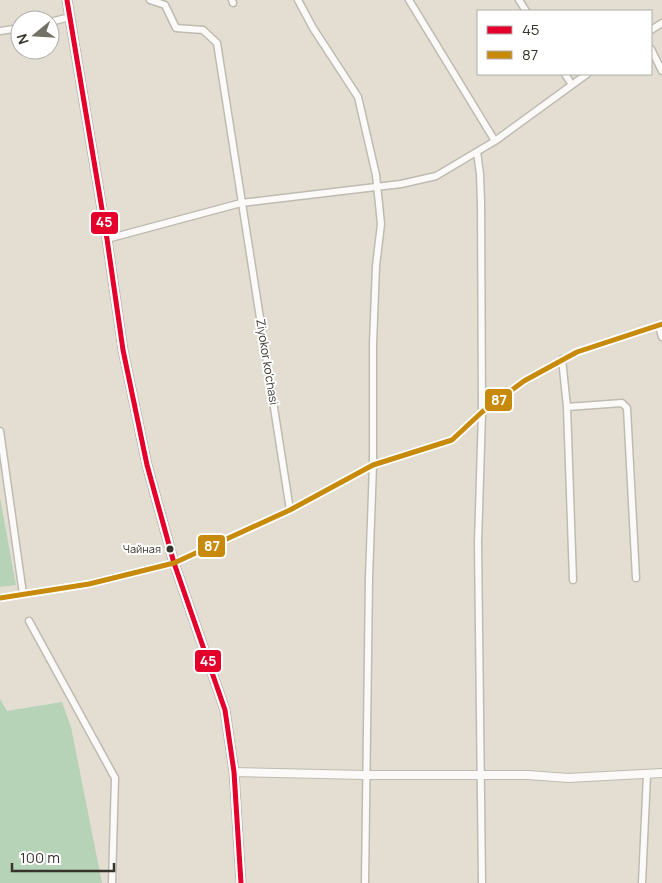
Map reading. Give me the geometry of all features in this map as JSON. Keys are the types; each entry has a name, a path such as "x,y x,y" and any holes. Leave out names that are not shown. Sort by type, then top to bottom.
{"main road":[{"path":"67,0 107,239 123,350 147,465 174,563 225,710 234,772 241,883"}],"street":[{"name":"Ziyokor ko'chasi","path":"150,0 166,5 176,28 203,30 217,43 290,510"},
{"path":"298,0 313,28 358,97 377,186 381,224 374,305 373,464 365,776 365,883"},
{"path":"409,0 495,141"},
{"path":"60,20 70,17"},
{"path":"652,51 662,70"},
{"path":"566,75 572,85"},
{"path":"107,239 241,203 401,184 436,176 495,141 586,75"},
{"path":"476,152 482,203 482,412 478,544 479,776 482,883"},
{"path":"0,598 89,584 174,563 290,510 373,464 452,440 482,412 524,381 577,352 660,325 662,337"},
{"path":"562,359 567,407 573,580"},
{"path":"567,407 622,403 627,408 636,578"},
{"path":"0,431 23,594"},
{"path":"29,621 115,778 112,883"},
{"path":"234,772 365,776 528,775 568,778 662,773"},
{"path":"642,883 646,775"}],"green space":[{"path":"0,498 16,585 0,587"},
{"path":"0,699 7,711 62,702 71,727 102,883 0,883"}],"transit line":[{"name":"45","path":"67,0 107,239 123,350 147,465 174,563 225,710 234,772 241,883"},
{"name":"87","path":"0,598 89,584 174,563 290,510 373,465 452,440 482,412 524,381 577,352 662,324"}],"place":[{"name":"Чайная","path":"170,549"}]}
